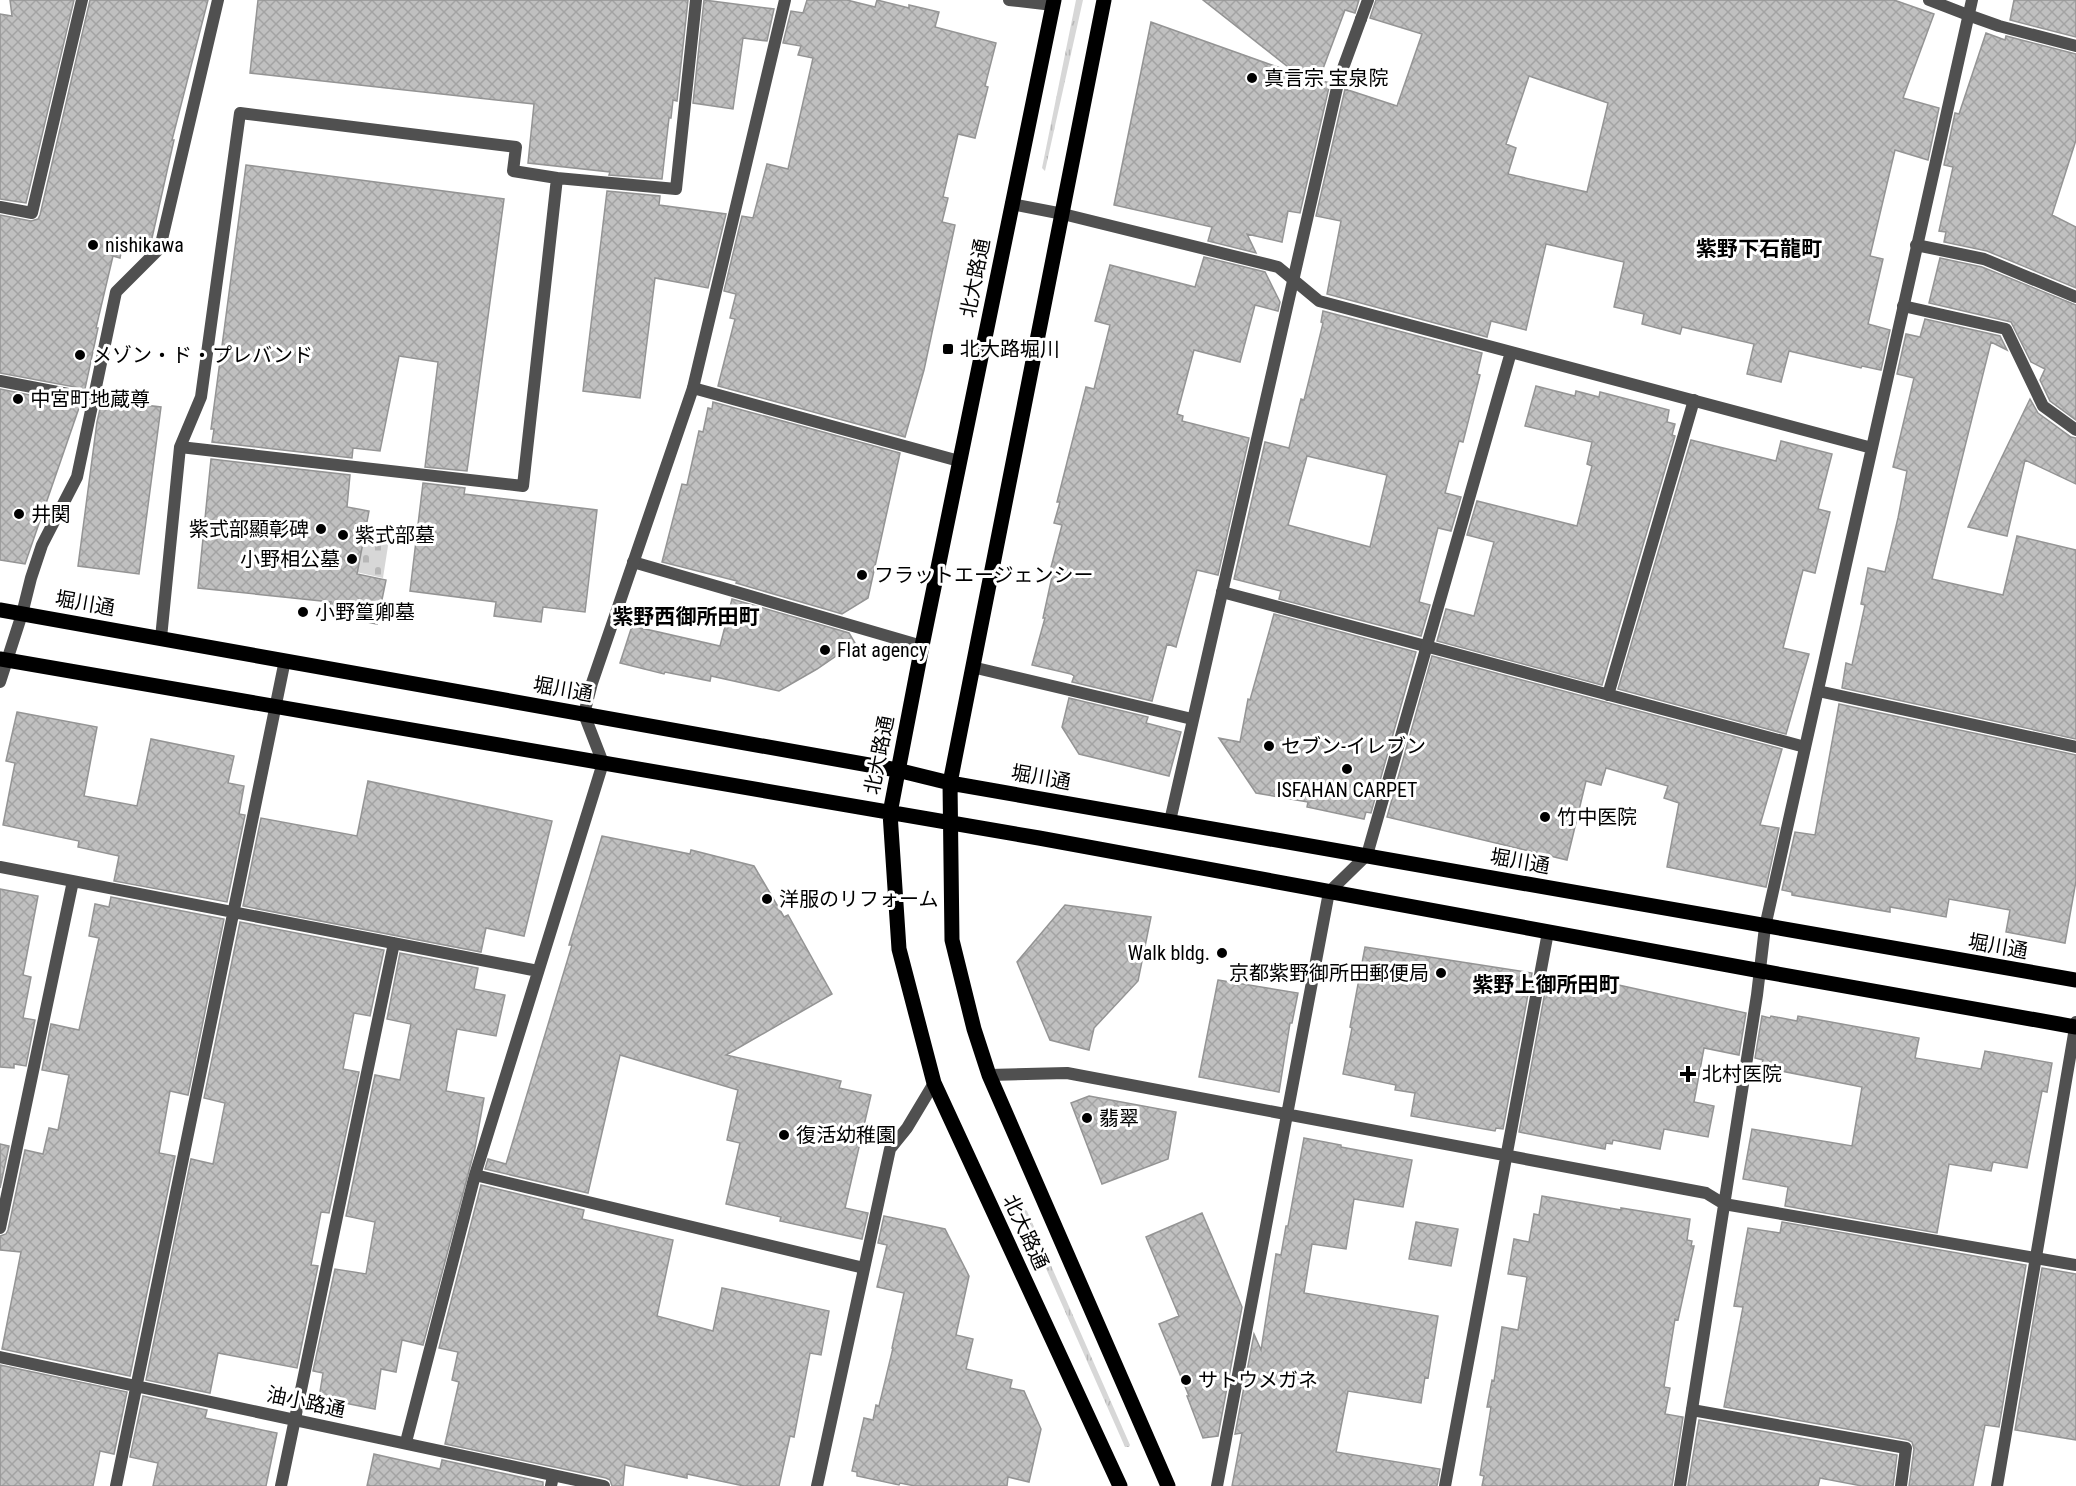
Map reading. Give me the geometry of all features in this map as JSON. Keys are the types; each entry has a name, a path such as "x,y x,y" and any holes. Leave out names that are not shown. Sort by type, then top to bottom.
{"main road":[{"name":"北大路通","path":"1104,0 950,783 952,940 974,1029 989,1075 1168,1486"},
{"name":"北大路通","path":"1053,2 890,813 899,950 934,1083 1120,1486"},
{"name":"堀川通","path":"0,610 897,770 950,783 2076,980"},
{"path":"3,659 951,823 1761,971 2076,1025"}],"street":[{"path":"0,207 32,213 82,0"},
{"path":"0,682 3,659 22,614 42,545 77,477 116,292 160,248 218,0"},
{"path":"161,638 180,447 201,397 240,113 516,147 513,171 557,178 676,189 696,0"},
{"path":"406,1442 475,1175 603,763 584,714 592,683 693,388 785,0"},
{"path":"1009,0 1053,2"},
{"path":"1170,821 1339,79 1368,0"},
{"path":"1929,0 1999,26 2076,45"},
{"path":"1680,1486 1761,971 1765,927 1972,0"},
{"path":"180,447 523,486 557,178"},
{"path":"1011,204 1063,214 1278,267 1319,301 1872,448"},
{"path":"1916,245 1984,259 2076,297"},
{"path":"1903,306 2006,329 2043,406 2076,430"},
{"path":"1217,1486 1329,892 1367,855 1510,352"},
{"path":"0,381 94,399"},
{"path":"693,388 959,461"},
{"path":"1608,695 1694,400"},
{"path":"633,562 922,646"},
{"path":"1222,592 1805,747"},
{"path":"116,1486 285,660"},
{"path":"972,667 1192,719"},
{"path":"1818,691 2076,747"},
{"path":"0,867 538,971"},
{"path":"0,1228 73,881"},
{"path":"1445,1486 1548,932"},
{"path":"281,1486 394,943"},
{"path":"1997,1486 2076,1025"},
{"path":"989,1075 1067,1073 1706,1193 1724,1204 2076,1265"},
{"path":"817,1486 890,1149 908,1128 934,1083"},
{"path":"475,1175 864,1268"},
{"name":"油小路通","path":"0,1358 406,1442 552,1481 604,1486"},
{"path":"1692,1410 1906,1448 1901,1486"}],"green space":[{"path":"1076,0 1083,0 1045,171 1042,168"},
{"path":"344,527 390,533 383,578 347,570"},
{"path":"1024,1209 1027,1211 1129,1447 1125,1447 1021,1212"}],"building":[{"path":"10,0 74,0 26,203 0,199 0,14 12,16"},
{"path":"90,0 208,0 172,140 174,140 150,247 123,242 120,258 113,256 96,328 98,328 85,389 0,373 0,215 31,221 38,219 40,215"},
{"path":"258,0 688,0 677,101 673,100 671,118 669,118 662,179 609,175 610,172 528,163 534,104 250,73"},
{"path":"704,0 774,9 767,41 743,38 733,109 693,103"},
{"path":"807,0 847,0 875,7 877,0 909,8 909,5 939,12 935,27 996,43 975,138 958,134 943,197 948,198 942,222 955,225 924,370 905,437 718,386 735,319 730,318 736,294 724,291 742,216 753,218 767,164 788,169 813,58 798,55 801,46 783,43 791,11 803,13"},
{"path":"1203,0 1359,0 1355,13 1345,10 1318,82 1319,80 1330,83 1300,213 1288,211 1282,242 1247,234 1256,253 1208,241 1212,227 1114,205 1151,22 1297,74"},
{"path":"1376,0 1894,0 1934,14 1903,98 1939,108 1928,160 1895,150 1870,256 1883,259 1868,324 1890,330 1881,370 1862,366 1861,368 1789,351 1781,382 1747,374 1754,344 1682,327 1680,334 1642,324 1644,314 1614,307 1624,262 1546,244 1526,330 1491,321 1487,337 1327,294 1341,221 1316,216 1345,89 1397,106 1422,34 1370,18","holes":["1529,76 1608,103 1587,192 1508,174 1516,148 1506,144"]},
{"path":"2014,0 2076,0 2076,37 2010,20"},
{"path":"1986,33 2005,40 2006,36 2076,54 2076,140 2052,215 2076,227 2076,288 1987,251 1944,242 1946,232 1939,231 1953,167 1944,165 1955,113 1959,114"},
{"path":"246,165 504,199 467,471 425,467 438,362 399,356 380,451 353,448 352,458 212,442 214,429 211,429"},
{"path":"607,191 660,196 659,205 726,214 708,288 655,278 640,398 583,391"},
{"path":"1204,257 1265,272 1280,302 1278,311 1255,305 1240,362 1194,350 1177,414 1183,416 1182,421 1249,438 1218,575 1197,570 1176,647 1167,644 1152,701 1072,682 1074,676 1071,674 1032,665 1045,618 1043,618 1053,572 1050,571 1062,525 1054,523 1060,502 1057,502 1086,387 1094,389 1110,325 1095,321 1110,265 1195,287"},
{"path":"1940,258 1982,267 2076,305 2076,420 2050,401 2040,380 2045,369 2031,362 2011,322 1929,303"},
{"path":"1323,311 1482,353 1477,374 1480,375 1463,442 1459,441 1445,493 1461,497 1451,531 1438,528 1419,602 1430,605 1421,636 1279,599 1281,591 1234,579 1265,442 1289,448 1301,399 1304,400 1323,323 1321,322","holes":["1307,456 1387,475 1370,547 1288,525"]},
{"path":"1925,319 2000,336 2007,350 1991,342 1932,579 2003,595 2017,536 2076,550 2076,739 1842,688 1846,663 1852,665 1865,605 1861,604 1868,568 1885,572 1898,518 1907,471 1893,467 1914,378 1897,374 1906,334 1920,337"},
{"path":"1536,386 1575,396 1576,391 1599,397 1600,392 1669,410 1667,422 1675,424 1672,435 1675,436 1602,685 1437,641 1446,609 1474,616 1494,542 1467,535 1477,501 1577,526 1592,466 1587,464 1592,442 1525,426"},
{"path":"0,389 80,405 25,564 0,560"},
{"path":"2030,399 2038,413 2071,437 2076,438 2076,484 2025,460 2007,536 1968,527"},
{"path":"102,400 161,407 139,574 78,566 97,422"},
{"path":"713,402 900,453 868,598 842,614 736,583 737,581 662,562 682,484 687,485 699,431 703,432 708,408 712,409"},
{"path":"1691,440 1776,461 1781,441 1832,454 1818,509 1830,512 1815,573 1803,570 1783,648 1809,654 1786,734 1618,689"},
{"path":"211,459 350,475 347,507 369,511 357,574 386,580 377,624 329,614 331,602 198,588"},
{"path":"423,483 465,488 464,494 597,510 585,612 543,607 541,622 494,616 496,602 410,591"},
{"path":"732,599 849,633 855,643 779,691 711,676 710,681 665,672 664,674 620,663 632,626 720,646"},
{"path":"1274,614 1416,652 1371,813 1366,812 1364,819 1307,807 1308,802 1256,793 1219,738 1240,742 1248,699 1250,700"},
{"path":"1432,656 1782,749 1760,825 1779,828 1766,887 1667,867 1679,803 1664,798 1668,786 1606,768 1601,785 1586,781 1567,860 1387,817"},
{"path":"1069,698 1148,717 1146,723 1181,732 1169,776 1079,754 1062,727"},
{"path":"1839,704 2076,755 2076,881 2065,943 2006,932 2010,910 1949,899 1946,917 1890,907 1890,912 1792,895 1792,892 1782,890 1795,832 1815,835"},
{"path":"17,712 97,727 84,796 137,806 151,739 234,756 228,783 244,786 239,814 245,815 227,902 114,881 119,856 78,847 79,841 3,825 15,763 6,761"},
{"path":"368,781 552,821 524,936 486,928 481,952 243,906 261,818 357,836"},
{"path":"602,836 690,854 691,850 754,866 784,917 788,915 832,994 726,1055 841,1081 839,1088 871,1095 845,1208 868,1213 862,1239 780,1221 781,1217 726,1204 740,1143 727,1140 738,1090 620,1055 588,1193 485,1169 488,1159 506,1164 572,945 569,945"},
{"path":"0,889 38,896 23,975 31,977 23,1018 35,1020 26,1066 14,1064 14,1068 0,1067"},
{"path":"111,897 224,919 188,1095 170,1091 159,1153 175,1156 130,1376 2,1349 21,1252 0,1250 0,1236 6,1234 8,1230 25,1150 43,1154 49,1128 58,1130 69,1075 42,1070 51,1024 79,1030 99,938 89,936 95,904 109,907"},
{"path":"1065,905 1151,917 1138,981 1094,1028 1089,1050 1050,1040 1017,962"},
{"path":"240,922 384,950 370,1016 354,1013 343,1069 359,1072 329,1213 321,1212 311,1265 318,1266 297,1368 218,1353 210,1393 146,1380 191,1159 213,1164 225,1103 204,1098"},
{"path":"1365,947 1532,973 1503,1129 1496,1128 1495,1131 1411,1116 1415,1093 1395,1090 1396,1085 1343,1074"},
{"path":"400,953 478,968 474,989 505,995 496,1036 457,1029 446,1091 484,1098 475,1148 423,1345 402,1340 396,1372 381,1369 375,1409 319,1398 323,1373 313,1371 335,1269 366,1274 375,1222 346,1216 375,1075 400,1080 411,1024 387,1019"},
{"path":"1548,976 1599,986 1600,981 1746,1013 1739,1055 1704,1048 1694,1102 1714,1106 1708,1137 1664,1129 1660,1149 1613,1140 1612,1144 1606,1143 1605,1149 1519,1132"},
{"path":"1218,980 1298,993 1292,1023 1290,1023 1279,1092 1199,1077"},
{"path":"1762,1016 1797,1021 1798,1016 1919,1038 1915,1058 1981,1069 1985,1051 2052,1063 2047,1092 2042,1091 2027,1168 1993,1162 1991,1171 1949,1164 1937,1233 1785,1206 1788,1187 1743,1179 1752,1129 1852,1146 1862,1087 1761,1067 1763,1060 1755,1058"},
{"path":"1089,1096 1176,1112 1168,1159 1102,1184 1071,1103"},
{"path":"1304,1138 1412,1160 1403,1207 1354,1199 1346,1249 1312,1244 1304,1293 1438,1316 1428,1378 1425,1377 1421,1403 1348,1391 1336,1452 1440,1469 1437,1486 1232,1486 1242,1433 1235,1434 1254,1334 1261,1350 1276,1254 1281,1255 1286,1226 1288,1226"},
{"path":"0,1144 9,1146 0,1188"},
{"path":"481,1185 584,1210 582,1219 673,1240 657,1316 713,1331 722,1288 829,1311 821,1355 810,1353 794,1437 790,1436 779,1486 744,1486 687,1474 687,1478 625,1465 623,1486 612,1486 610,1480 606,1478 445,1444 459,1382 452,1380 458,1352 439,1348"},
{"path":"1542,1196 1690,1219 1687,1240 1692,1241 1691,1246 1694,1246 1678,1320 1675,1319 1664,1387 1670,1388 1665,1414 1683,1417 1672,1486 1482,1486 1484,1476 1480,1475 1491,1407 1487,1407 1492,1380 1494,1381 1502,1327 1518,1330 1527,1277 1508,1274 1514,1239 1529,1242 1534,1214 1539,1215"},
{"path":"1202,1213 1242,1307 1218,1436 1203,1438 1187,1396 1189,1396 1159,1324 1179,1316 1146,1237"},
{"path":"884,1216 945,1229 969,1276 956,1335 973,1339 966,1369 1012,1380 1010,1388 1024,1391 1041,1429 1029,1482 1008,1477 1007,1486 915,1486 857,1476 857,1472 852,1471 864,1418 873,1420 876,1405 879,1406 904,1293 877,1287 887,1245 878,1243"},
{"path":"1416,1222 1458,1229 1451,1266 1409,1259"},
{"path":"1782,1222 2026,1265 1999,1427 1985,1425 1973,1486 1909,1486 1914,1449 1912,1442 1908,1440 1724,1407 1743,1307 1734,1306 1748,1228 1780,1233"},
{"path":"2042,1268 2076,1274 2076,1440 2015,1430"},
{"path":"0,1365 127,1392 114,1454 100,1451 93,1486 0,1486"},
{"path":"143,1396 207,1410 205,1418 277,1433 266,1486 153,1486 158,1463 130,1457"},
{"path":"1699,1420 1897,1455 1893,1486 1862,1486 1820,1478 1818,1486 1688,1486"},
{"path":"374,1454 440,1469 442,1460 543,1482 543,1486 367,1486"}],"place":[{"name":"真言宗 宝泉院","path":"1252,78"},
{"name":"nishikawa","path":"93,245"},
{"name":"北大路堀川","path":"948,349"},
{"name":"メゾン・ド・プレバンド","path":"80,355"},
{"name":"中宮町地蔵尊","path":"18,399"},
{"name":"井関","path":"19,514"},
{"name":"紫式部顯彰碑","path":"321,529"},
{"name":"紫式部墓","path":"343,535"},
{"name":"小野相公墓","path":"352,559"},
{"name":"フラットエージェンシー","path":"862,575"},
{"name":"小野篁卿墓","path":"303,612"},
{"name":"Flat agency","path":"825,650"},
{"name":"セブン-イレブン","path":"1269,746"},
{"name":"ISFAHAN CARPET","path":"1347,769"},
{"name":"竹中医院","path":"1545,817"},
{"name":"洋服のリフォーム","path":"767,899"},
{"name":"Walk bldg.","path":"1222,953"},
{"name":"京都紫野御所田郵便局","path":"1441,973"},
{"name":"北村医院","path":"1688,1074"},
{"name":"翡翠","path":"1087,1118"},
{"name":"復活幼稚園","path":"784,1135"},
{"name":"サトウメガネ","path":"1186,1380"}],"district":[{"name":"紫野下石龍町","path":"1759,249"},
{"name":"紫野西御所田町","path":"686,617"},
{"name":"紫野上御所田町","path":"1546,985"}]}
